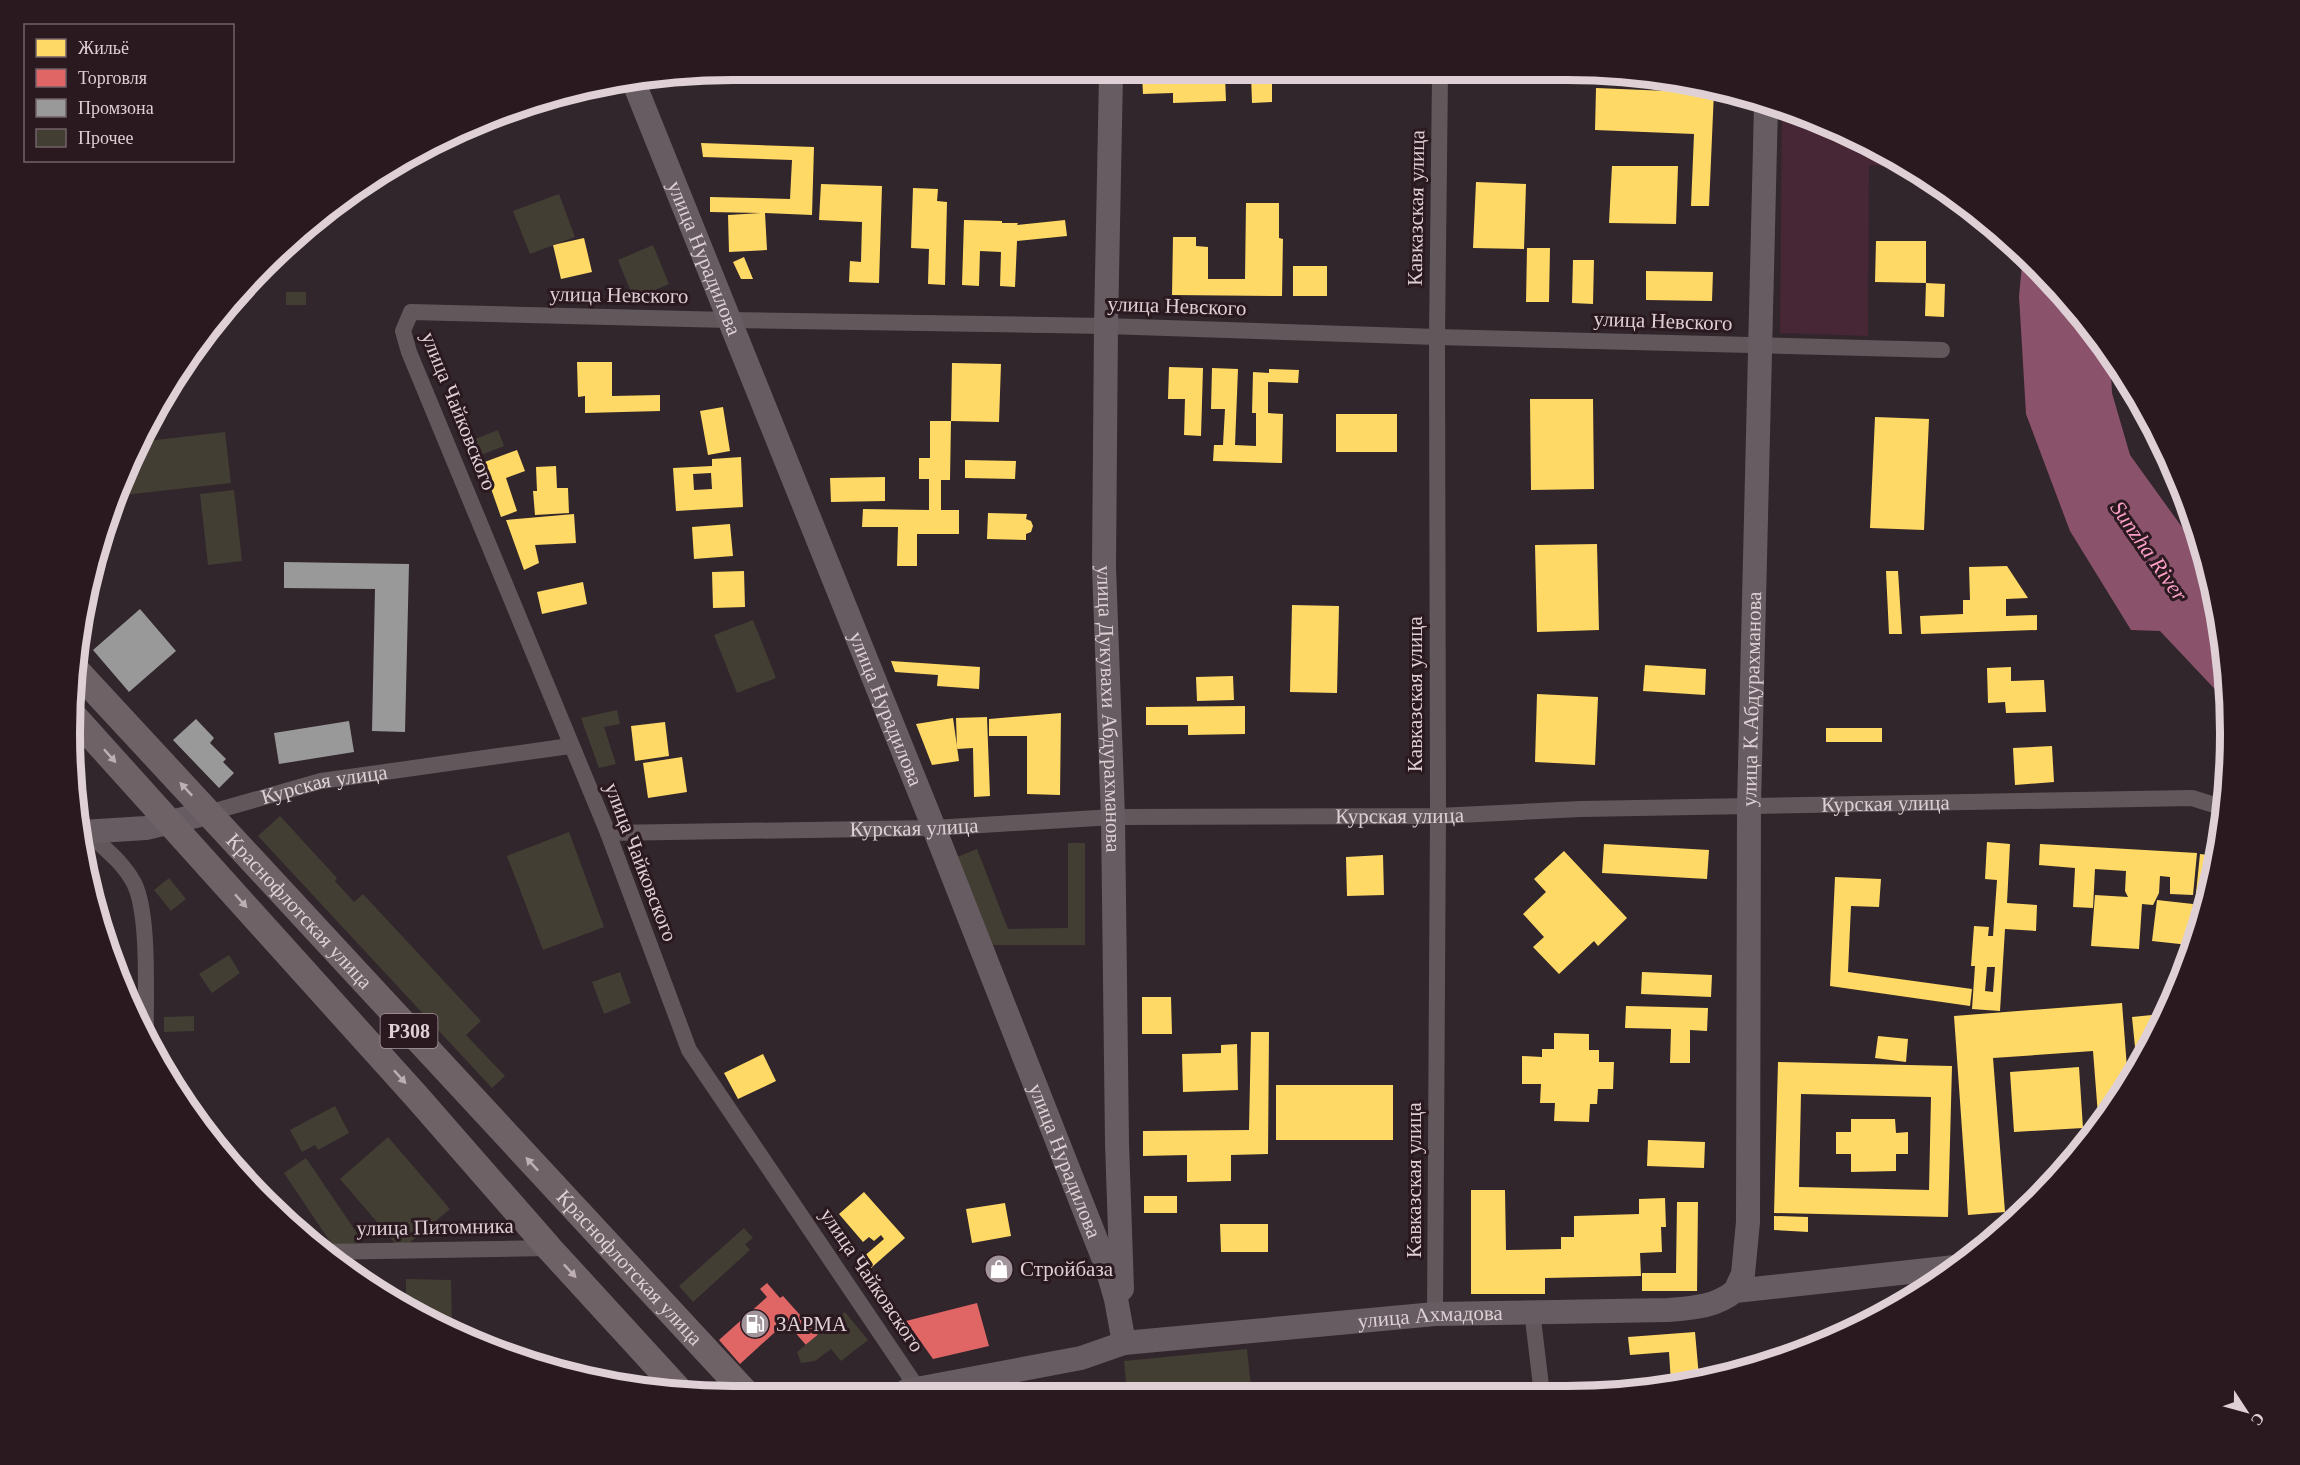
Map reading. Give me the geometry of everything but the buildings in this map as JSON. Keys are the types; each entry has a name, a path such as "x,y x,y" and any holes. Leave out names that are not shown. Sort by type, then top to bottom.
{"main road":[{"name":"Краснофлотская улица","path":"82,677 739,1386"},
{"name":"Краснофлотская улица","path":"80,723 410,1088 549,1248 673,1382"}],"street":[{"name":"улица Дукувахи Абдурахманова","path":"1112,80 1106,326 1104,567 1113,817 1117,1143 1124,1342"},
{"name":"Кавказская улица","path":"1435,1314 1438,816 1437,337 1440,80"},
{"name":"улица Нурадилова","path":"636,87 934,828 1106,1264 1116,1299 1124,1342"},
{"name":"улица К.Абдурахманова","path":"1735,1291 1743,1274 1748,1222 1749,806 1766,111"},
{"name":"улица Невского","path":"411,312 1106,326 1942,350"},
{"name":"улица Чайковского","path":"411,312 403,330 409,351 570,746 608,833 689,1050 909,1386"},
{"name":"Курская улица","path":"87,832 146,828 170,823 321,781 570,746"},
{"name":"Курская улица","path":"608,833 934,828 1113,817 1438,816 1580,809 2192,798 2216,806"},
{"path":"88,834 120,862 134,884 143,911 146,1018"},
{"name":"улица Питомника","path":"336,1252 549,1248"},
{"name":"улица Ахмадова","path":"933,1386 1081,1358 1124,1342 1435,1314 1686,1308 1723,1301 1735,1291 1939,1269"},
{"path":"1532,1311 1541,1386"}],"shaded area":[{"path":"1782,116 1817,129 1893,166 1869,165 1868,336 1780,333"}],"water":[{"name":"Sunzha River","path":"2022,265 2086,335 2111,371 2112,393 2130,455 2191,540 2208,605 2219,694 2160,631 2131,630 2070,531 2026,414 2019,296"}],"place":[{"name":"Стройбаза","path":"999,1269"},
{"name":"ЗАРМА","path":"755,1324"}]}
